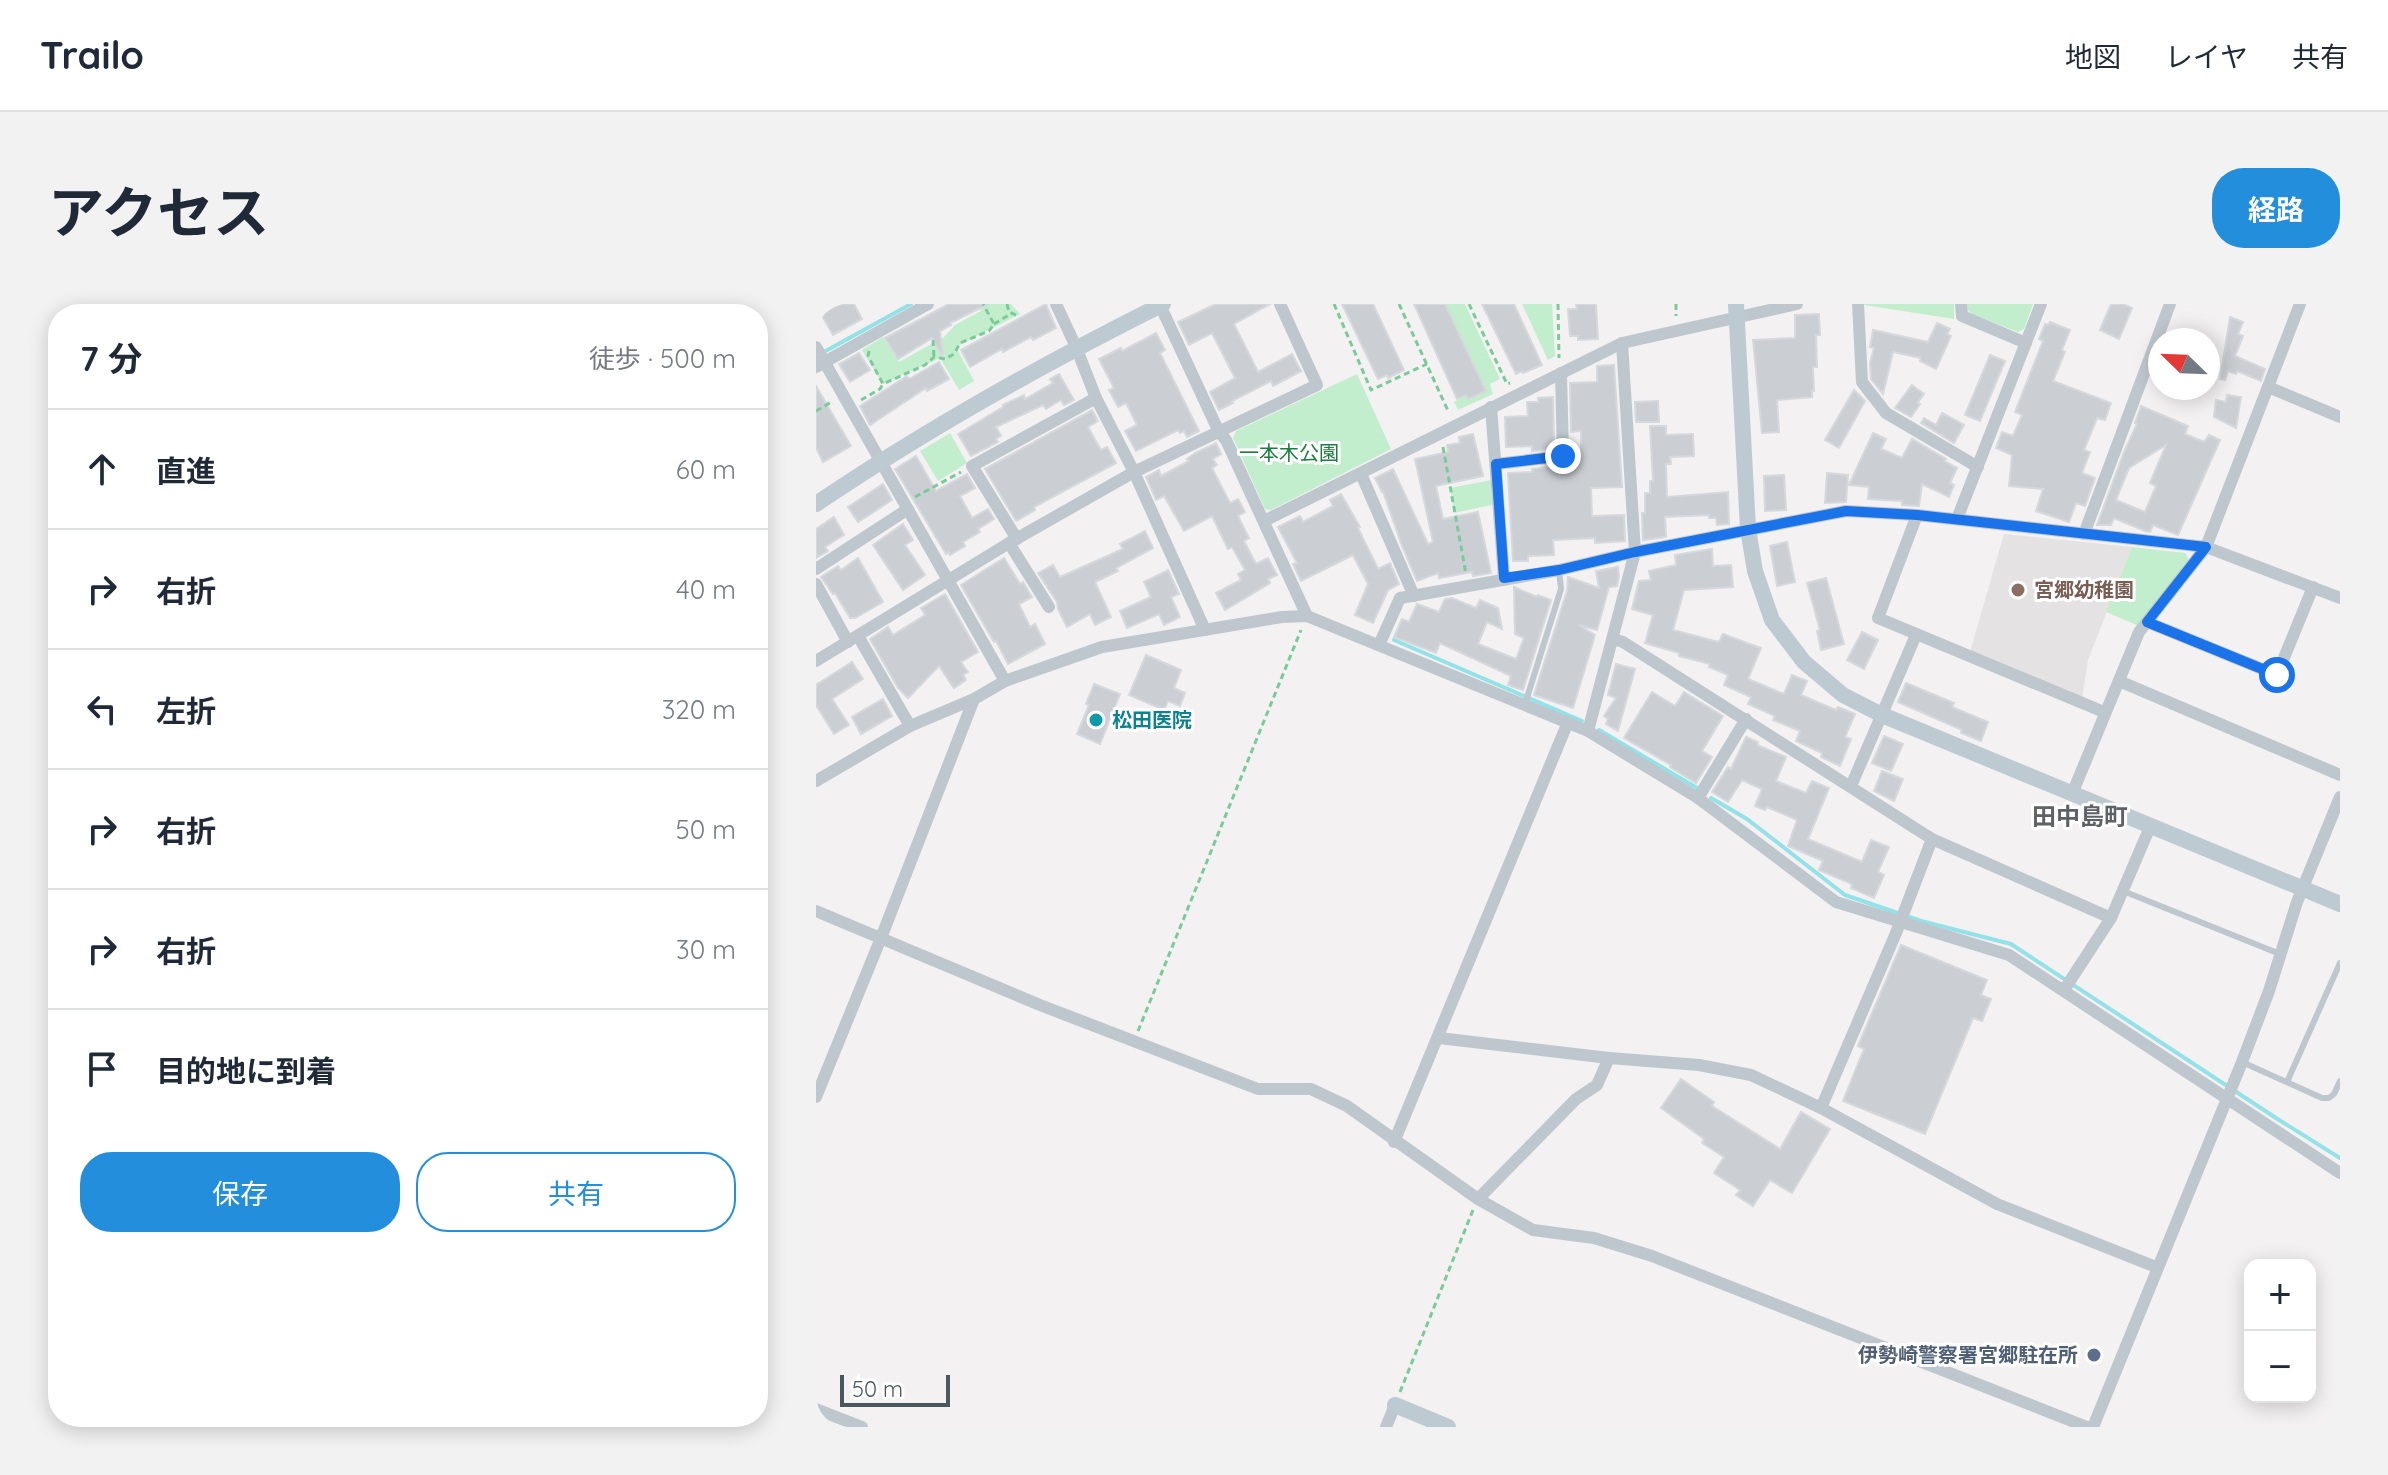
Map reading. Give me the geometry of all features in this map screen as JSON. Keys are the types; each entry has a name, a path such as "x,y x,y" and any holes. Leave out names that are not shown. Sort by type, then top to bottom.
{"street":[{"path":"1056,304 1096,398 1134,472 1205,630"},
{"path":"816,661 947,580 1134,472 1317,385 1280,304"},
{"path":"1264,521 1455,426 1558,368 1622,343 1736,311 1797,304"},
{"path":"1858,304 1862,382 1886,413 1978,467"},
{"path":"1961,304 1962,316 2026,343"},
{"path":"1957,519 2041,304"},
{"path":"2084,534 2170,304"},
{"path":"2072,794 2139,632 2206,547 2300,304"},
{"path":"820,364 924,305"},
{"path":"816,504 947,420 1076,347 1161,305 1307,616"},
{"path":"1736,311 1748,529 1755,571 1772,620 1804,662 1843,695 1882,715 2340,904"},
{"path":"1588,731 1635,552 1622,343"},
{"path":"817,348 820,364 847,401 1005,681"},
{"path":"1496,464 1563,456 1558,368"},
{"path":"2268,387 2340,417"},
{"path":"1049,607 972,466 1096,398"},
{"path":"1491,407 1504,578"},
{"path":"1361,474 1414,596"},
{"path":"816,569 906,506"},
{"path":"1379,645 1400,598 1559,570 1846,511 1917,515 2206,547 2340,598"},
{"path":"1917,515 1878,618 2104,712"},
{"path":"816,584 910,726"},
{"path":"2147,622 2277,675 2313,587"},
{"path":"816,781 910,726 974,699 1005,681 1102,647 1307,616 1588,731 1698,798 1836,902 2009,955 2340,1173"},
{"path":"1851,786 1916,635"},
{"path":"1613,639 1623,642 1746,719 1932,839 2111,918"},
{"path":"2119,681 2340,775"},
{"path":"816,1097 974,699"},
{"path":"1698,798 1746,719"},
{"path":"1394,1142 1568,722"},
{"path":"816,911 1133,1042 1258,1089 1311,1089 1347,1106 1478,1199 1533,1230 1594,1238 1652,1256 2090,1427 2242,1062 2303,889 2340,797"},
{"path":"2064,990 2111,918 2150,827"},
{"path":"1821,1108 1932,839"},
{"path":"1439,1038 1699,1065 1751,1075 1821,1108 1997,1204 2156,1267"},
{"path":"1478,1199 1576,1099 1597,1085 1609,1058"},
{"path":"1386,1427 1395,1405 1448,1427"},
{"path":"816,1409 862,1427"}],"lane":[{"path":"1525,704 1561,589 1559,570"},
{"path":"2123,891 2281,954"},
{"path":"2287,1082 2337,980 2340,963"},
{"path":"2242,1062 2322,1098 2334,1094 2340,1081"}],"path":[{"path":"983,304 994,324"},
{"path":"1007,304 1009,312 1018,316"},
{"path":"1334,304 1371,390 1427,364"},
{"path":"1399,304 1455,426"},
{"path":"1469,304 1507,384 1519,379"},
{"path":"1558,304 1558,368"},
{"path":"934,357 945,359 954,354 960,343 989,331 994,324 1012,313"},
{"path":"866,339 870,348 868,356 883,384"},
{"path":"933,340 934,357"},
{"path":"816,411 880,389 883,384 925,365 934,357"},
{"path":"1441,433 1468,585"},
{"path":"906,506 972,466"},
{"path":"1133,1042 1307,616"},
{"path":"1395,1405 1478,1199"}],"shaded area":[{"path":"2004,534 2132,547 2088,660 2082,698 1970,652"}],"green space":[{"path":"978,304 1011,304 1020,314 956,347 974,381 959,390 940,358 883,384 862,350 883,337 899,362 944,337 955,325 981,311"},
{"path":"1445,304 1465,304 1500,379 1490,384 1493,394 1458,410 1454,402 1485,390"},
{"path":"1522,304 1552,304 1555,356 1548,360"},
{"path":"1954,304 1954,319 1864,305"},
{"path":"1966,304 2033,304 2024,329 2018,332 1972,314 1966,309"},
{"name":"一本木公園","path":"1357,374 1391,449 1271,510 1265,509 1233,438 1236,431"},
{"path":"950,433 967,463 938,481 920,451"},
{"path":"1491,480 1492,505 1454,513 1450,488"},
{"path":"2132,547 2185,553 2190,562 2139,626 2106,612"}],"building":[{"path":"828,304 854,304 862,319 833,335 818,309"},
{"path":"949,304 988,304 940,331 943,358 932,338 898,359 885,338"},
{"path":"1046,304 1056,328 1003,352 1002,349 970,367 961,350"},
{"path":"1216,304 1270,304 1234,324 1258,372 1292,354 1301,371 1273,386 1271,381 1219,410 1210,392 1235,378 1212,333 1189,345 1178,322"},
{"path":"1342,304 1373,304 1404,370 1378,379"},
{"path":"1414,304 1445,304 1486,391 1468,399 1466,395 1457,399"},
{"path":"1482,304 1514,304 1542,365 1516,374"},
{"path":"1576,304 1596,304 1598,339 1578,340 1578,336 1570,336 1568,309 1577,309"},
{"path":"2111,304 2132,308 2119,339 2100,330"},
{"path":"1819,314 1820,335 1816,335 1817,367 1813,367 1812,397 1777,400 1779,432 1762,433 1753,340 1795,338 1795,315"},
{"path":"2230,317 2243,322 2238,334 2243,336 2235,356 2265,369 2261,381 2237,371 2236,374 2228,371 2225,380 2220,379"},
{"path":"2050,322 2070,330 2053,381 2111,403 2105,420 2097,418 2084,450 2090,452 2082,473 2095,478 2085,506 2076,503 2069,522 2036,511 2043,489 2009,486 2012,455 1996,448 2002,432 2013,436 2022,415 2015,412 2043,341 2039,339 2045,324"},
{"path":"1937,323 1950,329 1947,334 1951,336 1936,369 1920,361 1921,358 1893,352 1883,394 1871,379 1873,330 1928,342"},
{"path":"1156,333 1165,350 1160,353 1199,431 1187,437 1184,431 1180,433 1178,430 1136,451 1125,431 1137,425 1126,403 1118,407 1109,390 1114,388 1099,359"},
{"path":"859,353 870,370 850,382 839,364"},
{"path":"1990,355 2005,361 1980,421 1965,415"},
{"path":"939,362 949,379 927,391 926,388 870,425 860,406 907,376 909,379"},
{"path":"1614,365 1622,487 1591,488 1592,516 1624,515 1625,541 1595,543 1595,538 1553,540 1554,555 1528,556 1528,561 1513,561 1508,473 1533,472 1532,469 1565,465 1571,461 1572,454 1581,454 1581,431 1571,432 1570,383 1597,382 1597,366"},
{"path":"1059,374 1074,400 1064,405 1061,400 1046,409 1043,405 996,427 1001,436 996,439 998,442 971,456 958,434 1003,405 1024,395 1025,399 1053,383 1050,379"},
{"path":"1912,385 1924,394 1911,417 1895,408"},
{"path":"816,386 851,446 823,462 816,448"},
{"path":"1854,390 1865,401 1839,448 1825,440"},
{"path":"2227,395 2241,397 2236,428 2214,417 2216,400 2226,402"},
{"path":"1553,397 1554,448 1532,451 1532,446 1506,447 1505,417 1528,416 1527,402"},
{"path":"1658,401 1659,422 1636,422 1635,402"},
{"path":"2141,406 2188,426 2185,434 2204,442 2209,435 2220,440 2178,535 2153,525 2150,532 2145,531 2114,518 2111,525 2097,525","holes":["2166,445 2150,483 2156,486 2145,512 2116,500 2129,468"]},
{"path":"1092,410 1098,421 1088,427 1101,450 1107,447 1116,463 1034,507 1035,510 1016,521 985,469"},
{"path":"1942,413 1964,425 1954,443 1921,423 1924,418 1936,425"},
{"path":"1650,426 1666,426 1666,435 1693,434 1694,456 1670,457 1671,464 1666,464 1667,497 1728,492 1729,524 1717,525 1716,518 1709,518 1709,515 1665,517 1666,537 1643,540 1645,493 1650,493 1650,481 1653,481"},
{"path":"1873,433 1886,439 1881,449 1902,458 1912,439 1957,468 1950,483 1954,485 1949,497 1922,484 1919,506 1902,505 1902,501 1868,499 1869,487 1849,485"},
{"path":"1473,434 1483,476 1436,486 1443,519 1478,512 1491,573 1473,576 1472,572 1439,578 1438,573 1417,581 1383,491 1375,478 1393,469 1428,544 1433,542 1415,459 1448,452 1447,445 1460,443 1459,437"},
{"path":"1216,443 1221,454 1213,459 1217,465 1212,468 1230,503 1238,499 1245,512 1238,516 1249,538 1244,541 1256,564 1268,558 1277,575 1268,579 1270,583 1225,610 1216,593 1241,580 1238,574 1245,570 1232,547 1228,549 1212,516 1184,531 1164,496 1156,500 1146,477 1159,470 1161,476"},
{"path":"916,456 936,491 967,474 975,488 960,496 972,518 988,509 994,519 963,542 965,546 950,555 948,552 946,554 895,469"},
{"path":"1827,473 1848,475 1846,502 1825,503"},
{"path":"1784,475 1786,510 1765,511 1764,476"},
{"path":"883,484 892,500 858,522 848,507"},
{"path":"1341,494 1360,527 1378,569 1390,563 1399,584 1388,590 1373,623 1355,615 1368,584 1353,555 1301,581 1293,564 1297,563 1278,527 1300,516 1303,522 1333,506 1330,500"},
{"path":"834,517 844,535 825,547 828,551 816,558 816,529"},
{"path":"903,524 913,540 905,545 925,575 903,590 873,545"},
{"path":"1145,531 1153,548 1095,582 1111,617 1095,625 1090,614 1067,627 1057,602 1038,573 1053,565 1060,577 1123,549 1120,544"},
{"path":"1787,542 1795,582 1777,586 1770,546"},
{"path":"1712,549 1713,566 1731,565 1733,587 1684,590 1673,630 1719,642 1723,634 1761,648 1748,679 1784,694 1792,675 1807,681 1801,695 1836,710 1838,707 1855,714 1845,737 1851,739 1840,766 1821,757 1822,753 1796,741 1800,731 1773,720 1775,716 1748,704 1751,697 1724,685 1728,675 1709,667 1710,664 1645,643 1653,615 1632,609 1639,581 1651,580 1649,571 1676,565 1675,555"},
{"path":"858,558 883,602 850,618 821,577 838,566 841,570"},
{"path":"1004,558 1032,597 1019,604 1030,627 1035,624 1045,644 1008,664 961,585"},
{"path":"1618,567 1617,586 1609,587 1597,630 1579,625 1595,635 1573,708 1534,695 1567,591 1568,577 1599,588 1596,571"},
{"path":"1168,570 1179,594 1171,597 1180,617 1164,625 1159,614 1127,628 1120,611 1151,597 1144,582"},
{"path":"1826,578 1844,644 1821,650 1817,631 1820,630 1807,583"},
{"path":"1514,587 1551,600 1523,690 1508,685 1511,676 1440,643 1436,653 1394,637 1402,619 1409,622 1417,604 1439,612 1445,599 1452,598 1476,608 1480,600 1498,608 1502,629 1487,622 1478,644 1516,659 1524,638 1515,634"},
{"path":"945,594 978,652 961,662 968,672 963,675 966,680 954,688 939,666 908,698 898,688 870,639 888,627 893,635 925,615 921,608"},
{"path":"1862,632 1878,640 1864,669 1847,660"},
{"path":"1146,655 1181,670 1174,688 1185,693 1180,706 1168,701 1164,710 1129,695"},
{"path":"852,662 863,679 832,699 849,725 834,734 816,705 816,685"},
{"path":"1616,664 1635,669 1618,731 1606,724 1608,719 1604,716 1616,698 1608,695"},
{"path":"1906,683 1954,703 1952,707 1988,722 1981,741 1898,702"},
{"name":"松田医院","path":"1094,684 1120,694 1100,744 1077,734"},
{"path":"1652,692 1675,706 1684,692 1723,716 1702,751 1712,757 1696,783 1624,738"},
{"path":"883,699 892,716 861,734 852,717"},
{"path":"1884,736 1903,744 1891,771 1872,763"},
{"path":"1746,737 1786,757 1776,781 1806,793 1812,781 1829,788 1808,839 1862,862 1871,840 1889,847 1878,872 1884,875 1874,898 1851,888 1852,884 1819,870 1823,861 1788,846 1797,820 1767,807 1765,810 1755,806 1762,789 1742,780 1728,802 1712,792 1728,767 1731,769"},
{"path":"1882,771 1903,779 1894,801 1874,791"},
{"path":"1901,945 1987,980 1981,995 1991,999 1982,1021 1973,1018 1925,1134 1843,1101 1864,1049 1858,1046"},
{"path":"1681,1079 1714,1102 1712,1106 1780,1149 1801,1112 1830,1129 1792,1193 1770,1180 1753,1206 1736,1195 1740,1190 1714,1173 1724,1157 1702,1143 1704,1139 1661,1108"}],"waterway":[{"path":"822,353 911,304"},
{"path":"1394,640 1582,721"},
{"path":"1599,730 1697,788"},
{"path":"1711,798 1747,819 1845,895 1921,921 2011,944 2340,1158"}],"place":[{"name":"宮郷幼稚園","path":"2018,590"},
{"name":"松田医院","path":"1096,720"},
{"name":"伊勢崎警察署宮郷駐在所","path":"2094,1355"}],"district":[{"name":"田中島町","path":"2080,817"}],"route":[{"path":"1563,456 1496,464 1504,578 1559,570 1846,511 1917,515 2206,547 2147,622 2277,675"}]}
